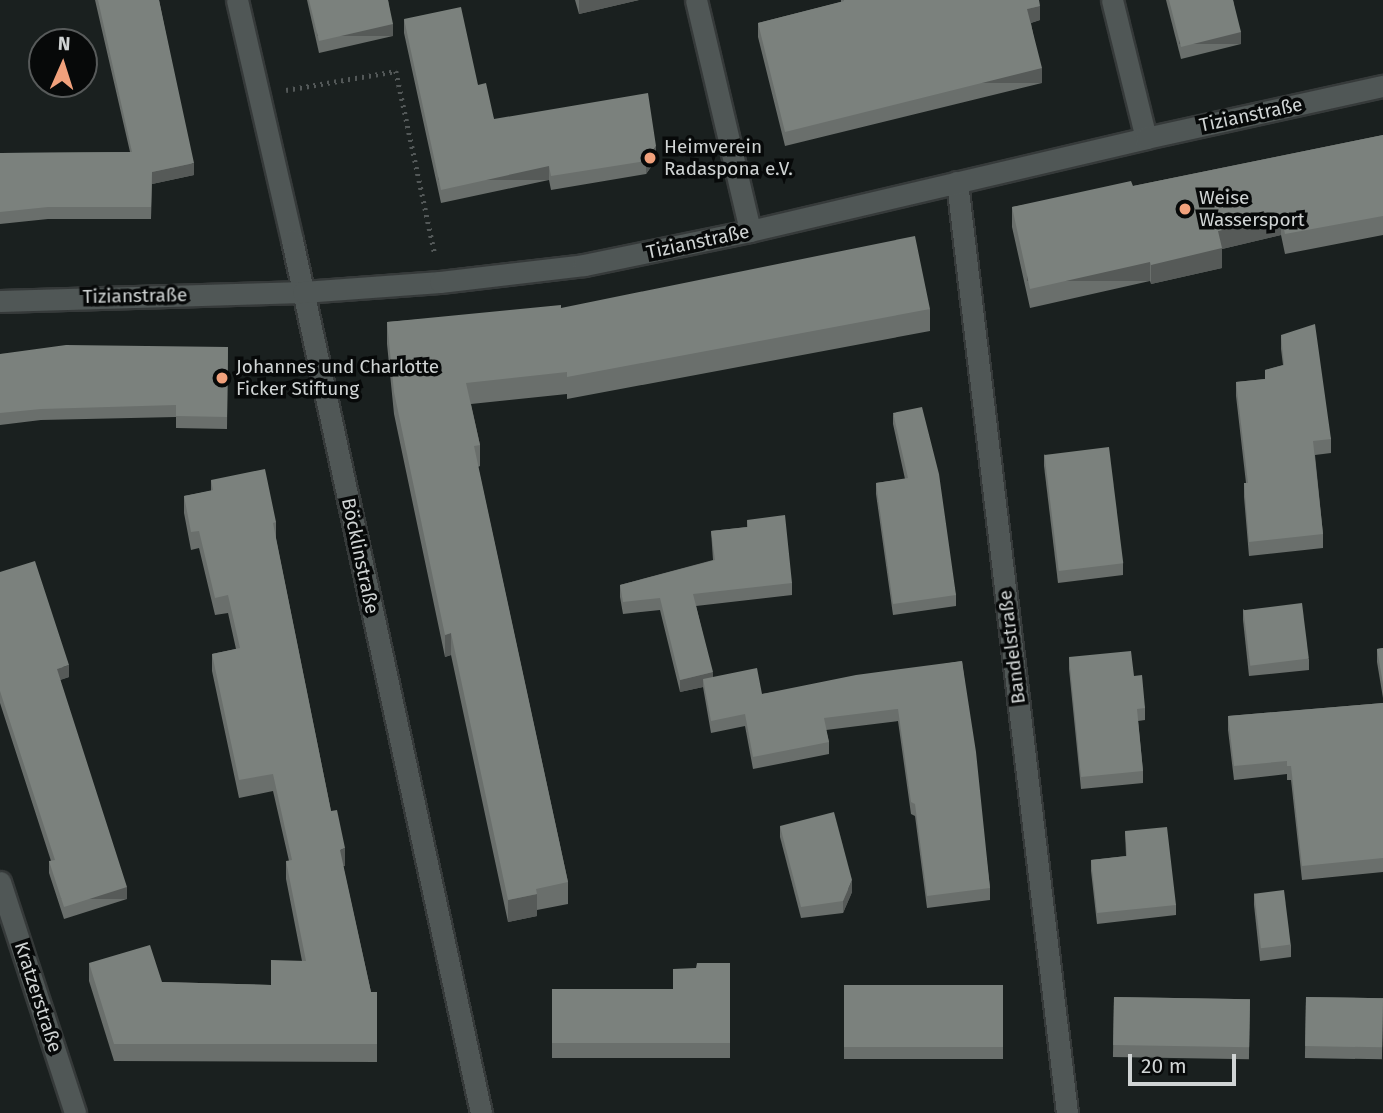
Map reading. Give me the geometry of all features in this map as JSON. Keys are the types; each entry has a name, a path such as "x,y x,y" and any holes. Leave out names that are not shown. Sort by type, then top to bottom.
{"street":[{"name":"Böcklinstraße","path":"237,0 481,1113"},
{"path":"696,0 750,232"},
{"path":"1112,0 1146,138"},
{"name":"Tizianstraße","path":"0,301 303,292 440,282 584,265 750,232 1146,138 1383,86"},
{"name":"Bandelstraße","path":"957,182 1067,1113"},
{"name":"Kratzerstraße","path":"0,882 75,1113"}],"path":[{"path":"258,95 396,71 440,282"}],"building":[{"path":"98,0 159,0 194,163 152,172 151,207 48,207 0,212 0,153 132,152"},
{"path":"309,0 388,0 393,24 319,41"},
{"path":"844,0 1039,0 1040,6 1027,9 1042,68 785,132 758,23"},
{"path":"1169,0 1233,0 1241,32 1181,47"},
{"path":"461,7 478,85 486,83 494,119 648,93 656,146 646,161 551,176 549,166 441,190 404,19"},
{"path":"1383,135 1383,216 1285,234 1281,216 1218,231 1222,248 1030,289 1012,207 1131,181 1133,186"},
{"path":"915,236 930,309 567,377 567,372 466,383 480,445 474,446 568,882 536,889 537,894 508,900 451,633 445,635 394,392 387,322 561,305 561,308"},
{"path":"1315,324 1331,439 1313,441 1323,534 1249,542 1244,483 1248,483 1236,382 1265,379 1265,370 1284,365 1281,335"},
{"path":"66,345 228,347 227,417 176,416 176,405 41,409 0,413 0,354"},
{"path":"922,407 939,474 956,595 893,604 876,483 908,478 893,413"},
{"path":"1109,447 1123,563 1059,571 1044,455"},
{"path":"265,469 276,522 273,523 331,811 337,810 345,848 340,850 371,992 377,992 377,1044 114,1044 89,963 150,945 162,982 271,985 271,960 306,961 286,861 292,860 273,774 239,780 212,654 240,648 228,595 215,598 199,531 191,532 184,496 213,490 211,480"},
{"path":"785,515 792,583 693,594 713,672 680,680 660,598 623,602 620,585 715,560 711,531 748,527 747,520"},
{"path":"35,561 69,665 57,669 127,887 64,907 49,861 55,860 0,691 0,572"},
{"path":"1302,603 1309,659 1250,666 1243,610"},
{"path":"1383,648 1383,684 1377,649"},
{"path":"1131,651 1134,676 1142,675 1145,708 1137,709 1143,771 1081,777 1069,657"},
{"path":"962,661 976,752 990,888 927,896 915,804 911,802 898,709 824,718 829,742 753,757 745,714 711,721 703,679 757,668 762,694 856,675"},
{"path":"1383,703 1383,858 1302,866 1291,766 1287,766 1287,761 1234,766 1228,716"},
{"path":"834,812 852,880 843,901 801,907 780,826"},
{"path":"1167,827 1176,905 1097,913 1091,860 1127,856 1125,831"},
{"path":"1284,890 1291,945 1261,948 1254,894"},
{"path":"697,963 730,963 730,1043 552,1043 552,989 673,989 673,969 696,968"},
{"path":"844,985 1003,985 1003,1047 844,1047"},
{"path":"1114,997 1250,999 1249,1047 1113,1045"},
{"path":"1306,997 1383,998 1382,1047 1305,1046"}],"place":[{"name":"Heimverein Radaspona e.V.","path":"650,158"},
{"name":"Weise Wassersport","path":"1185,209"},
{"name":"Johannes und Charlotte Ficker Stiftung","path":"222,378"}]}
